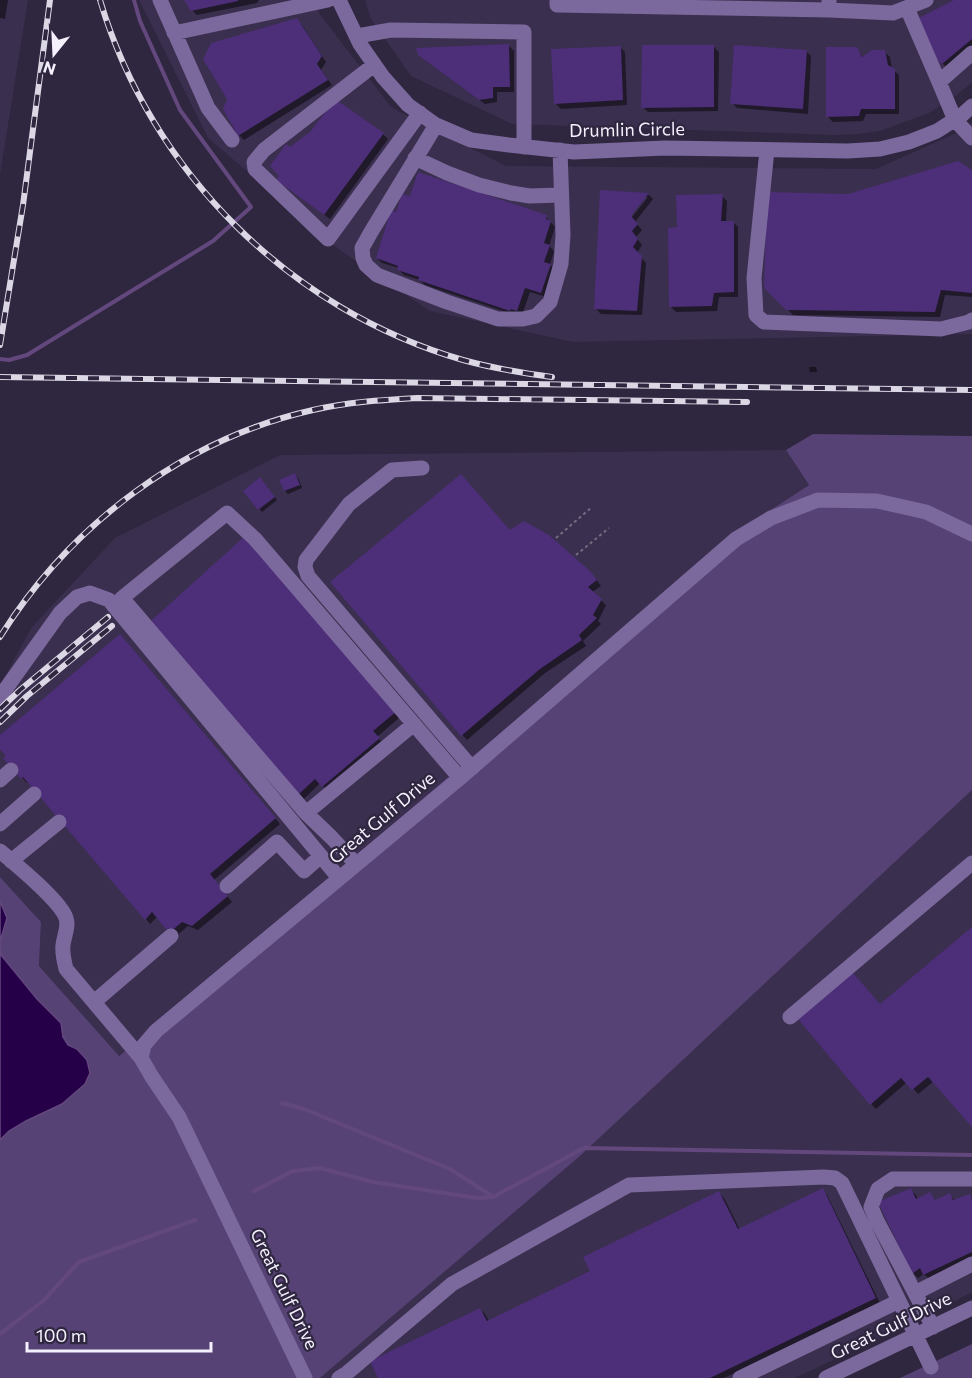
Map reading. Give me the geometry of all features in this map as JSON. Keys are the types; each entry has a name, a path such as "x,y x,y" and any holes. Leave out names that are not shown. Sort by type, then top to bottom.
{"street":[{"path":"160,0 208,108 231,140"},
{"path":"174,33 295,4 328,0"},
{"name":"Drumlin Circle","path":"339,0 374,65 408,105 436,125 471,140 574,152 665,148 848,151 880,149 909,142 937,130 955,120 972,106"},
{"path":"557,0 557,5 646,3 829,5 893,14 926,0"},
{"path":"907,8 955,120 972,138"},
{"path":"357,36 391,30 524,32 524,147"},
{"path":"939,81 972,53"},
{"path":"374,65 264,150 254,162 255,169 328,239 420,113"},
{"path":"436,125 362,248 363,258 366,265 377,275 498,319 523,319 536,316 550,302 561,264 563,235 560,150"},
{"path":"767,150 754,278 756,315 764,322 941,329 972,320"},
{"path":"415,158 479,185 531,196 561,195"},
{"path":"422,468 392,470 349,504 314,547 306,560 305,567 308,576 466,773"},
{"name":"Great Gulf Drive","path":"305,1378 179,1117 141,1058 144,1045 156,1031 466,773 736,539 771,518 818,500 877,501 926,512 972,534"},
{"path":"356,864 306,813 122,598 227,513 255,539 414,724 466,773"},
{"path":"0,697 60,613 77,597 90,593 109,600 339,878"},
{"path":"306,813 414,724"},
{"path":"0,824 34,794"},
{"path":"59,822 5,856 56,902 66,918 63,945 66,969 141,1058"},
{"path":"227,886 277,842 304,871 321,856"},
{"path":"790,1017 972,863"},
{"path":"94,1002 171,936"},
{"path":"346,1376 452,1284 629,1185 835,1178 842,1183 931,1367"},
{"path":"933,1327 871,1207 878,1189 893,1179 972,1179"},
{"path":"915,1293 972,1264"},
{"path":"740,1378 899,1301"},
{"name":"Great Gulf Drive","path":"826,1378 972,1308"}],"path":[{"path":"556,538 592,507"},
{"path":"576,555 609,528"}],"shaded area":[{"path":"0,0 28,0 0,175"},
{"path":"139,0 318,0 319,13 391,107 506,166 876,169 963,130 972,122 972,334 573,342 430,311 337,248 208,138"},
{"path":"365,0 972,0 972,82 929,113 880,131 858,134 512,124 411,76 371,19"},
{"path":"813,434 972,436 972,790 580,1156 320,1378 0,1378 0,877 41,922 39,966 119,1056 737,532 809,485 786,450"},
{"path":"786,450 809,485 737,532 118,1056 39,966 41,922 0,877 0,685 32,627 115,538 280,455"},
{"path":"972,790 972,1292 795,1378 320,1378 580,1156"},
{"path":"0,901 7,918 0,942"},
{"path":"0,942 1,955 37,999 61,1023 63,1037 68,1045 77,1049 87,1060 90,1073 85,1084 62,1104 26,1121 9,1131 0,1140"},
{"path":"972,1344 972,1378 900,1378"}],"building":[{"path":"184,0 238,0 238,1 191,11"},
{"path":"954,0 972,0 972,39 942,64 932,56 919,18"},
{"path":"297,18 322,56 317,64 328,80 238,136 223,109 227,99 203,59 211,43"},
{"path":"509,44 510,87 493,87 493,98 479,100 418,55 416,48"},
{"path":"642,45 714,45 714,107 641,108"},
{"path":"734,45 807,50 803,109 730,104"},
{"path":"621,46 623,100 554,104 551,49"},
{"path":"826,47 857,47 862,57 872,50 885,50 888,65 895,69 895,109 861,109 859,116 826,117"},
{"path":"335,99 384,133 324,215 276,180 279,176 270,166 286,144 290,147 311,131"},
{"path":"958,161 972,170 972,293 941,290 935,312 786,310 764,288 767,192 848,194"},
{"path":"418,172 547,215 546,219 551,221 544,243 550,245 544,262 551,264 541,293 525,288 517,311 511,309 510,311 418,280 419,277 397,270 398,266 376,258 391,210 396,212 402,194 410,196"},
{"path":"600,190 649,193 631,216 638,224 632,231 638,239 633,247 642,256 637,311 594,309"},
{"path":"723,194 721,221 734,221 734,292 714,293 712,306 669,307 668,228 677,227 676,195"},
{"path":"295,473 300,485 284,491 279,480"},
{"path":"461,474 510,530 524,521 549,535 590,571 597,580 588,587 602,599 593,615 597,618 579,635 582,640 540,669 461,736 330,582"},
{"path":"260,477 275,497 258,510 243,491"},
{"path":"246,535 397,711 373,731 380,738 322,787 315,779 298,795 151,621"},
{"path":"120,634 276,818 210,874 228,896 192,926 182,922 169,933 152,912 145,920 23,777 21,779 3,758 6,756 0,749 0,735"},
{"path":"972,927 972,1127 928,1077 912,1090 901,1078 870,1105 798,1019 853,973 880,1004"},
{"path":"823,1188 876,1298 710,1378 378,1378 370,1361 480,1308 487,1321 590,1271 583,1257 719,1191 738,1229"},
{"path":"911,1188 916,1199 930,1192 935,1200 950,1193 953,1200 970,1194 972,1252 923,1275 920,1268 912,1274 878,1202"}],"waterway":[{"path":"0,359 9,360 27,355 213,241 251,207 180,110 140,21 134,0"},
{"path":"282,1103 304,1109 450,1169 492,1196"},
{"path":"254,1191 293,1171 320,1168 373,1182 477,1198 493,1197 584,1148 972,1155"},
{"path":"0,1334 43,1301 79,1262 195,1220"}],"railway":[{"path":"0,345 23,205 50,0"},
{"path":"100,0 123,63 154,122 192,176 236,226 286,269 340,307 400,337 474,363 552,377"},
{"path":"0,377 972,390"},
{"path":"0,637 28,596 60,558 134,492 176,465 220,442 265,423 339,405 417,398 747,402"},
{"path":"0,709 108,617"},
{"path":"0,722 27,696 112,626"}]}
